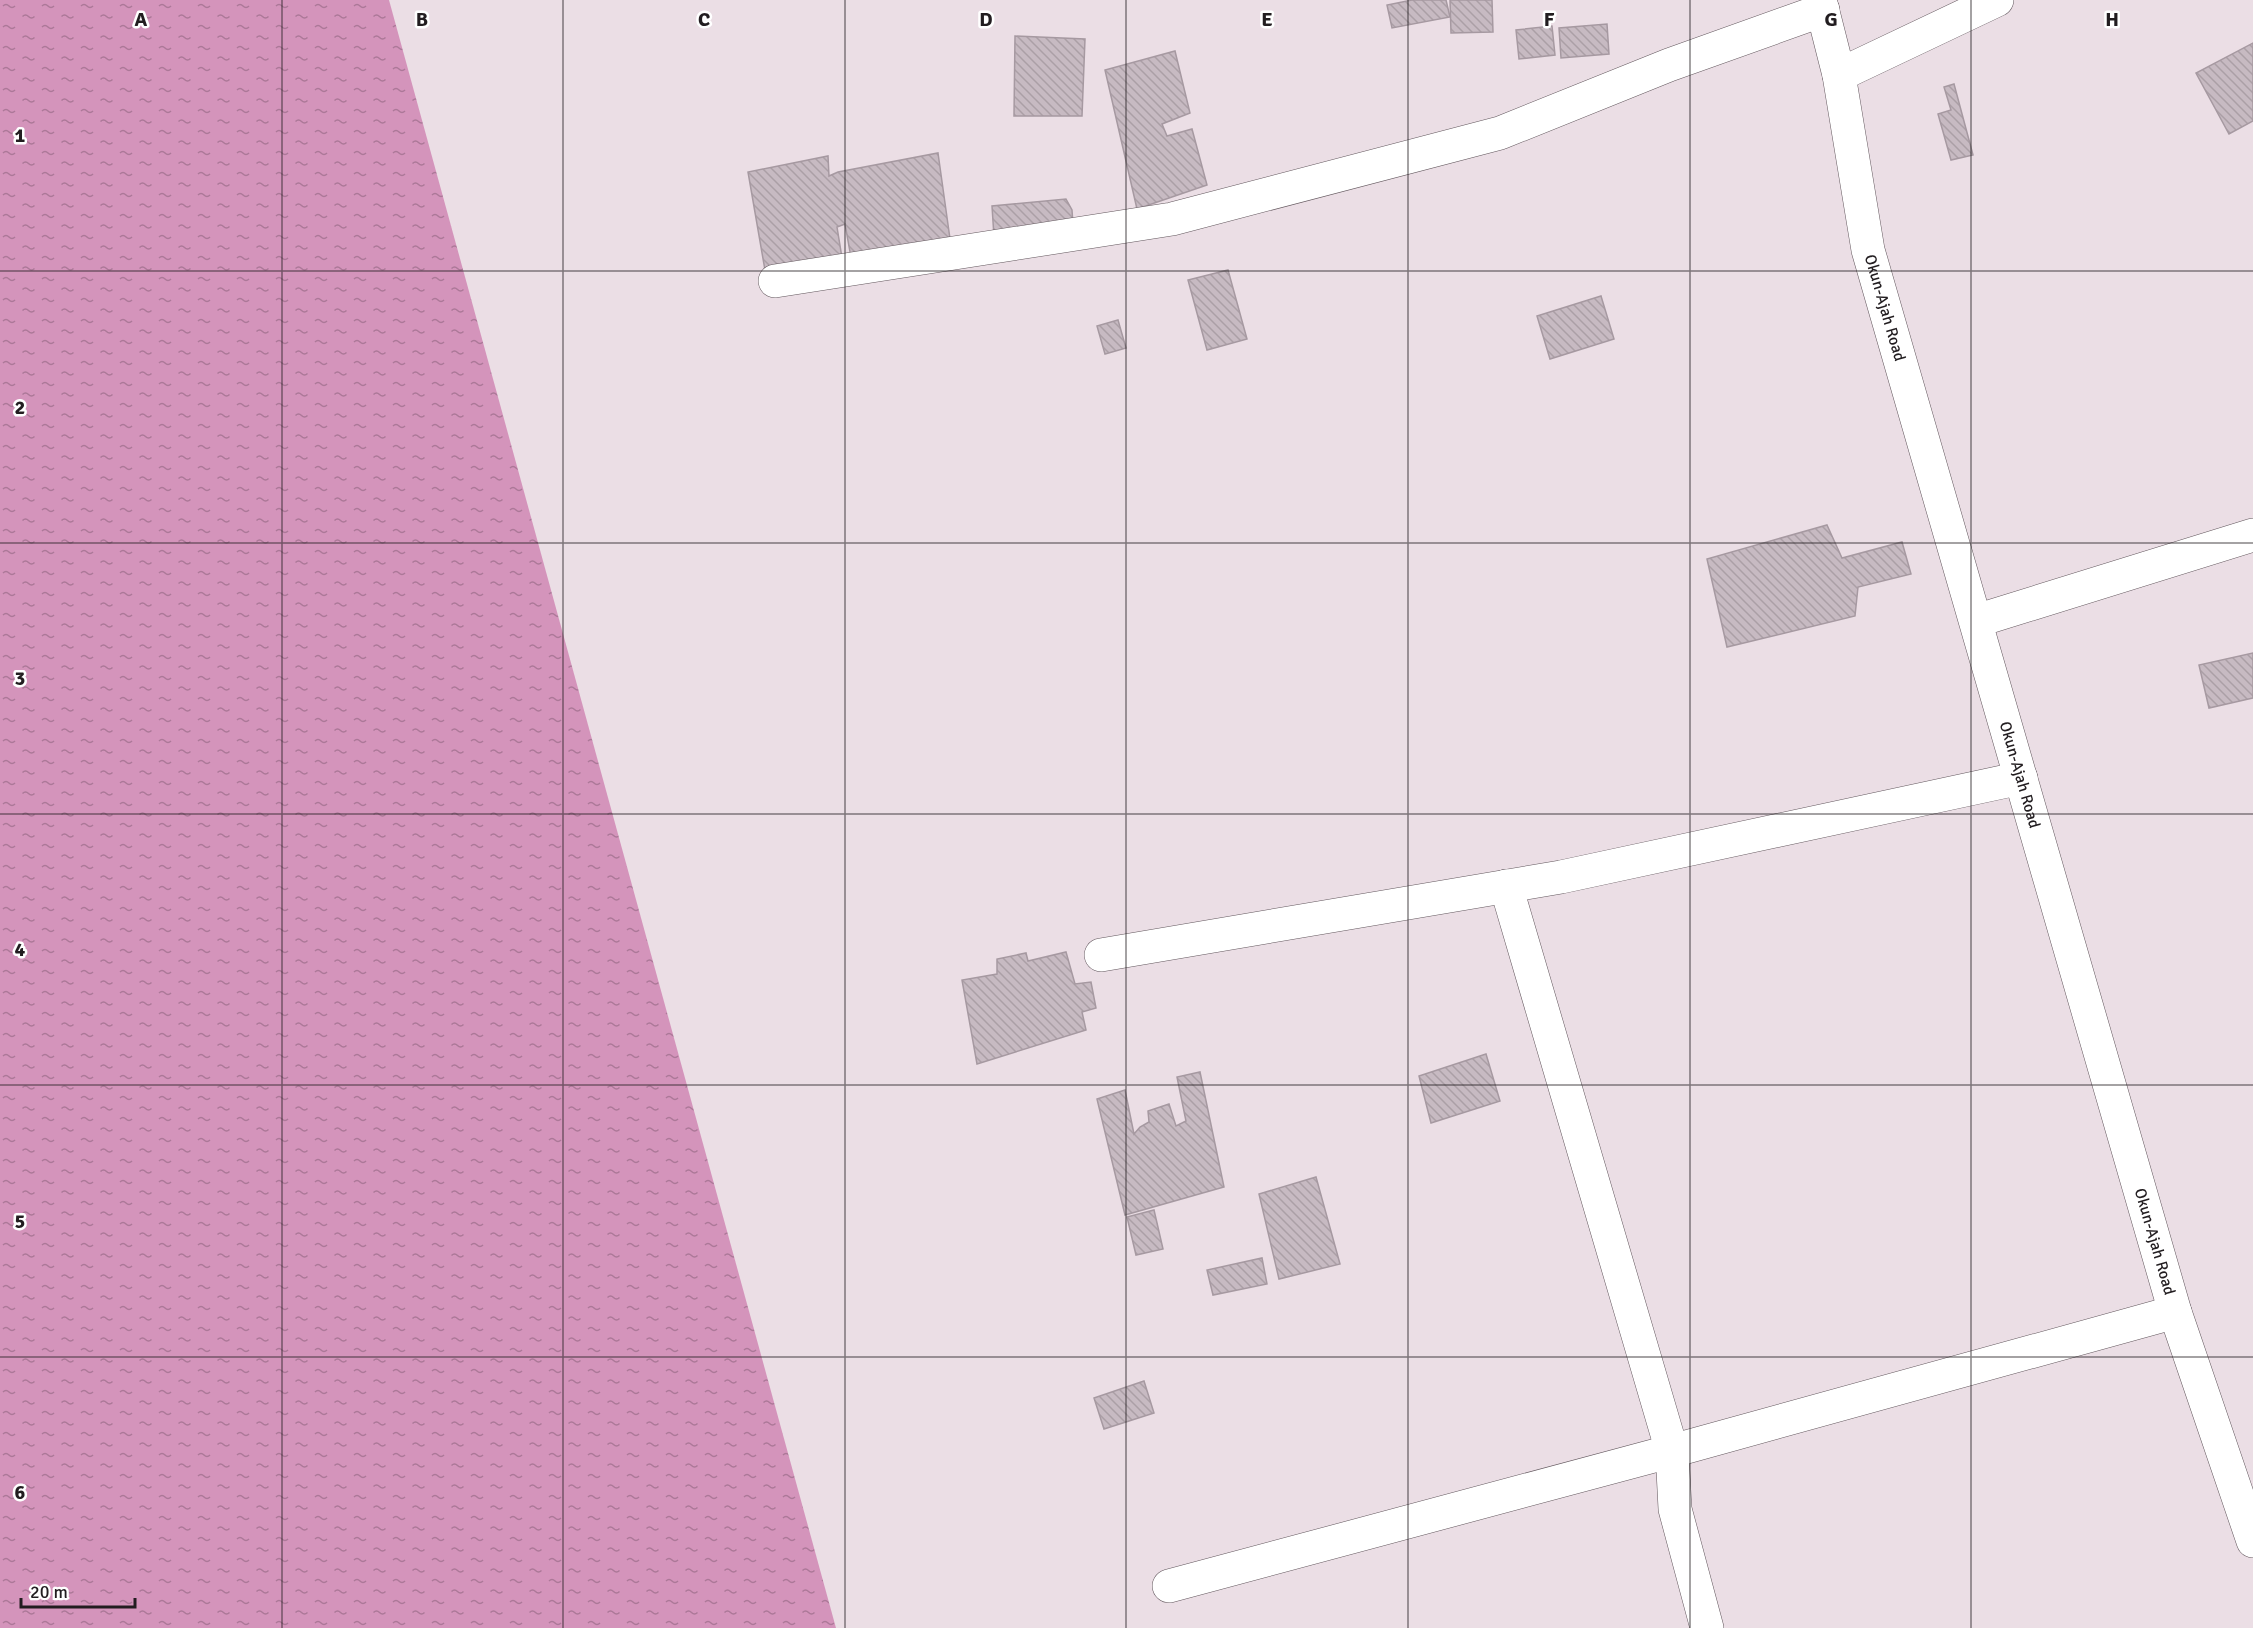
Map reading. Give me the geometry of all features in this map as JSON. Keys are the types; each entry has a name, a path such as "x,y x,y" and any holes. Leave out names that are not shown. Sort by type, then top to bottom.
{"street":[{"path":"1839,75 1997,0"},
{"path":"775,281 1172,219 1500,133 1821,5"},
{"name":"Okun-Ajah Road","path":"1821,5 1839,75 1868,250 2175,1312 2253,1541"},
{"path":"1976,621 2253,535"},
{"path":"1101,955 1561,877 2021,778"},
{"path":"1506,886 1672,1452 1675,1509 1707,1628"},
{"path":"1169,1586 1672,1452 2175,1312"}],"water":[{"path":"0,0 389,0 836,1628 0,1628"}],"building":[{"path":"1412,0 1446,0 1450,17 1392,28 1387,5"},
{"path":"1450,0 1492,0 1493,32 1451,33"},
{"path":"1607,24 1609,54 1561,58 1559,28"},
{"path":"1552,26 1555,55 1519,59 1516,30"},
{"path":"1015,36 1085,39 1082,116 1014,116"},
{"path":"2253,43 2253,121 2229,134 2196,73"},
{"path":"1175,51 1190,113 1162,124 1167,136 1192,129 1207,185 1137,209 1105,70"},
{"path":"1954,84 1973,155 1951,160 1938,114 1951,110 1944,87"},
{"path":"938,153 952,253 852,263 845,224 837,227 843,264 766,276 748,172 828,156 829,176 838,172"},
{"path":"1066,199 1072,210 1073,225 994,237 992,206"},
{"path":"1228,270 1247,339 1207,350 1188,280"},
{"path":"1601,296 1614,339 1550,359 1537,316"},
{"path":"1118,320 1126,348 1105,354 1097,326"},
{"path":"1827,525 1842,558 1902,542 1911,574 1858,587 1855,616 1727,647 1707,559"},
{"path":"2253,653 2253,698 2209,708 2199,665"},
{"path":"1066,952 1075,984 1091,982 1096,1008 1082,1012 1086,1030 977,1064 962,980 997,974 997,959 1026,953 1028,961"},
{"path":"1486,1054 1500,1101 1431,1123 1419,1076"},
{"path":"1200,1072 1224,1187 1125,1215 1097,1099 1125,1090 1134,1134 1149,1122 1148,1111 1169,1104 1176,1126 1186,1121 1177,1077"},
{"path":"1316,1177 1340,1264 1279,1279 1259,1194"},
{"path":"1154,1210 1163,1249 1136,1255 1127,1217"},
{"path":"1262,1258 1267,1284 1213,1295 1207,1270"},
{"path":"1144,1381 1154,1413 1104,1429 1094,1398"}]}
